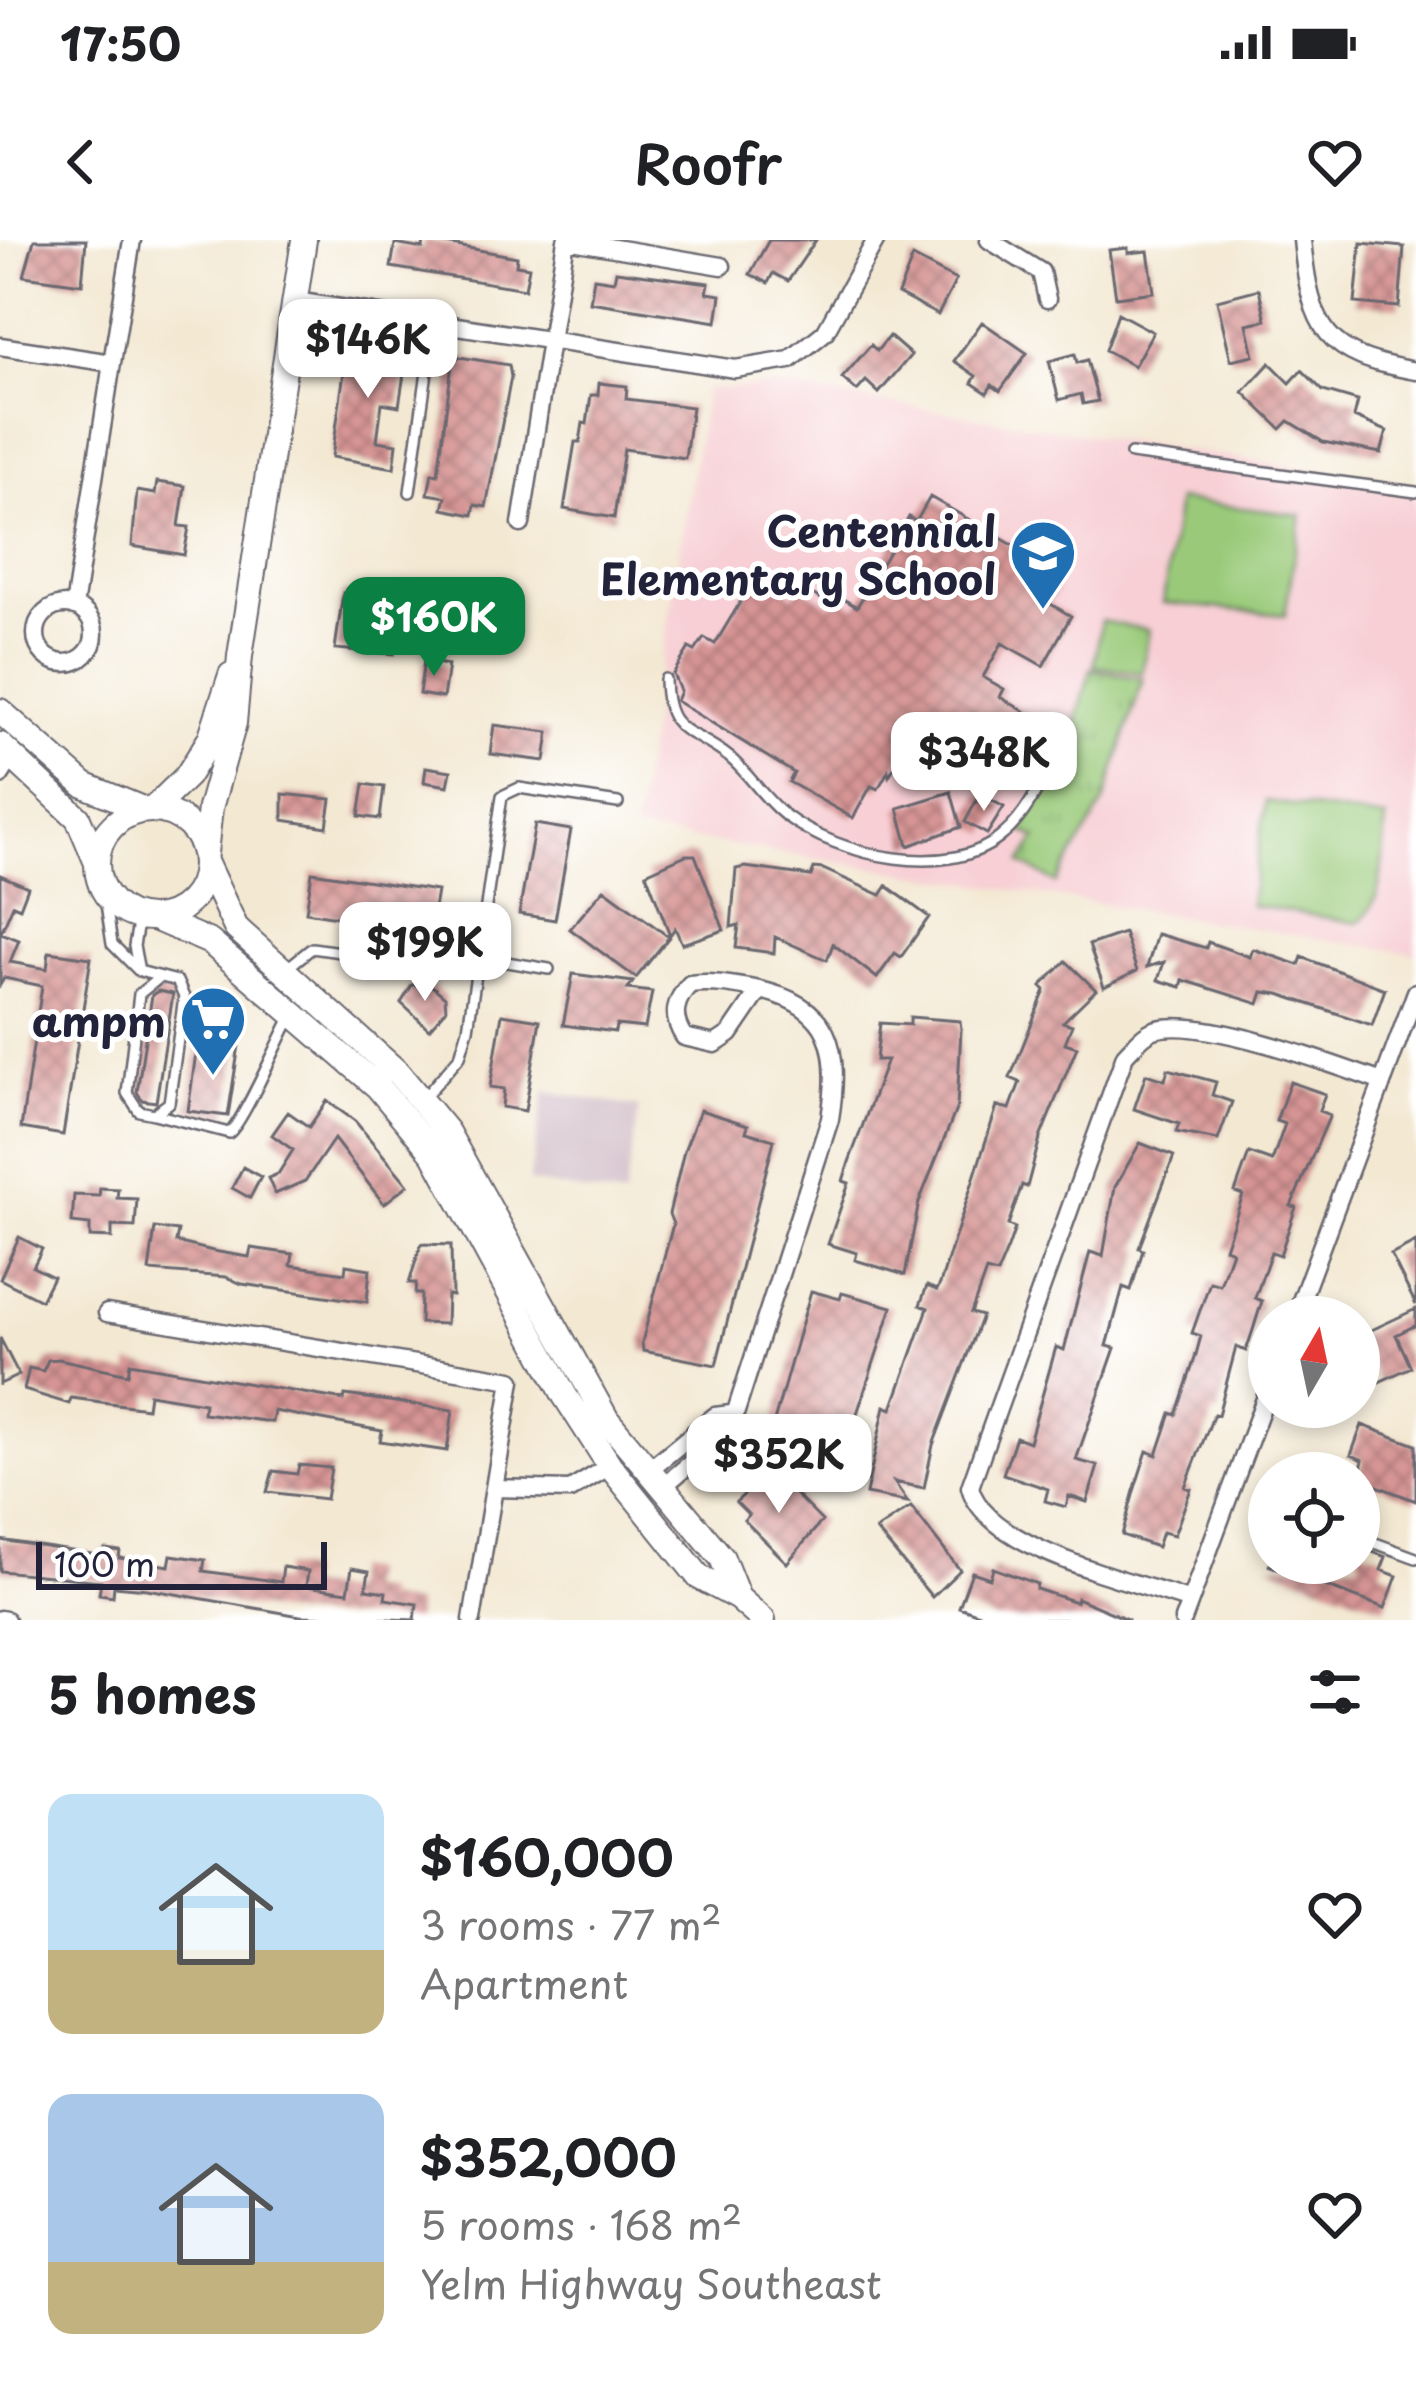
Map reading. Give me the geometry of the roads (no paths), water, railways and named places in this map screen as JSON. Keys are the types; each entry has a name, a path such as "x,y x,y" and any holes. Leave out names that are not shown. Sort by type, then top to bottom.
{"main road":[{"path":"147,917 183,908 194,897 205,859 210,808 234,723 240,656 304,240"},
{"path":"97,862 106,833 117,822 149,810 187,776 210,739 221,693 240,656"},
{"path":"0,711 84,785 190,825 225,913 422,1100 471,1168 579,1373 653,1480 722,1558 738,1598"},
{"path":"4,759 78,818 104,891 113,903 202,936 378,1087 434,1154 565,1396 610,1466 699,1577 738,1598 763,1620"}],"street":[{"path":"74,607 132,240"},
{"path":"521,524 566,240 722,266"},
{"path":"295,301 735,369 790,360 825,332 876,240"},
{"path":"989,240 1041,272 1047,299"},
{"path":"1302,240 1316,317 1341,351 1416,371"},
{"path":"0,346 112,363"},
{"path":"653,1480 730,1430 731,1414 764,1336 830,1119 837,1073 827,1030 798,999 760,990 690,984 674,1009 677,1025 684,1037 715,1044 730,1034 760,990"},
{"path":"1303,1296 1416,992"},
{"path":"1190,1601 1009,1536 974,1505 970,1486 1125,1055 1149,1031 1175,1027 1298,1052 1382,1082"},
{"path":"107,1313 512,1381 472,1620"},
{"path":"1183,1620 1254,1428"},
{"path":"494,1488 571,1490 610,1466"}],"lane":[{"path":"410,492 434,322"},
{"path":"1131,454 1416,492"},
{"path":"665,679 665,710 678,727 730,757 797,823 876,853 943,859 989,845 1017,820 1063,740"},
{"path":"422,1100 460,1056 502,796 519,788 618,802"},
{"path":"104,891 112,944 139,971 177,980 184,997 169,1103 154,1114"},
{"path":"139,971 134,938 147,917"},
{"path":"284,971 312,948 476,971"},
{"path":"477,957 549,969"},
{"path":"159,978 139,994 127,1093 140,1111 229,1133 239,1126 257,1078 295,1012"},
{"path":"1380,1545 1416,1558"}],"place":[{"name":"Centennial Elementary School","path":"1043,612"},
{"name":"ampm","path":"213,1078"}]}
